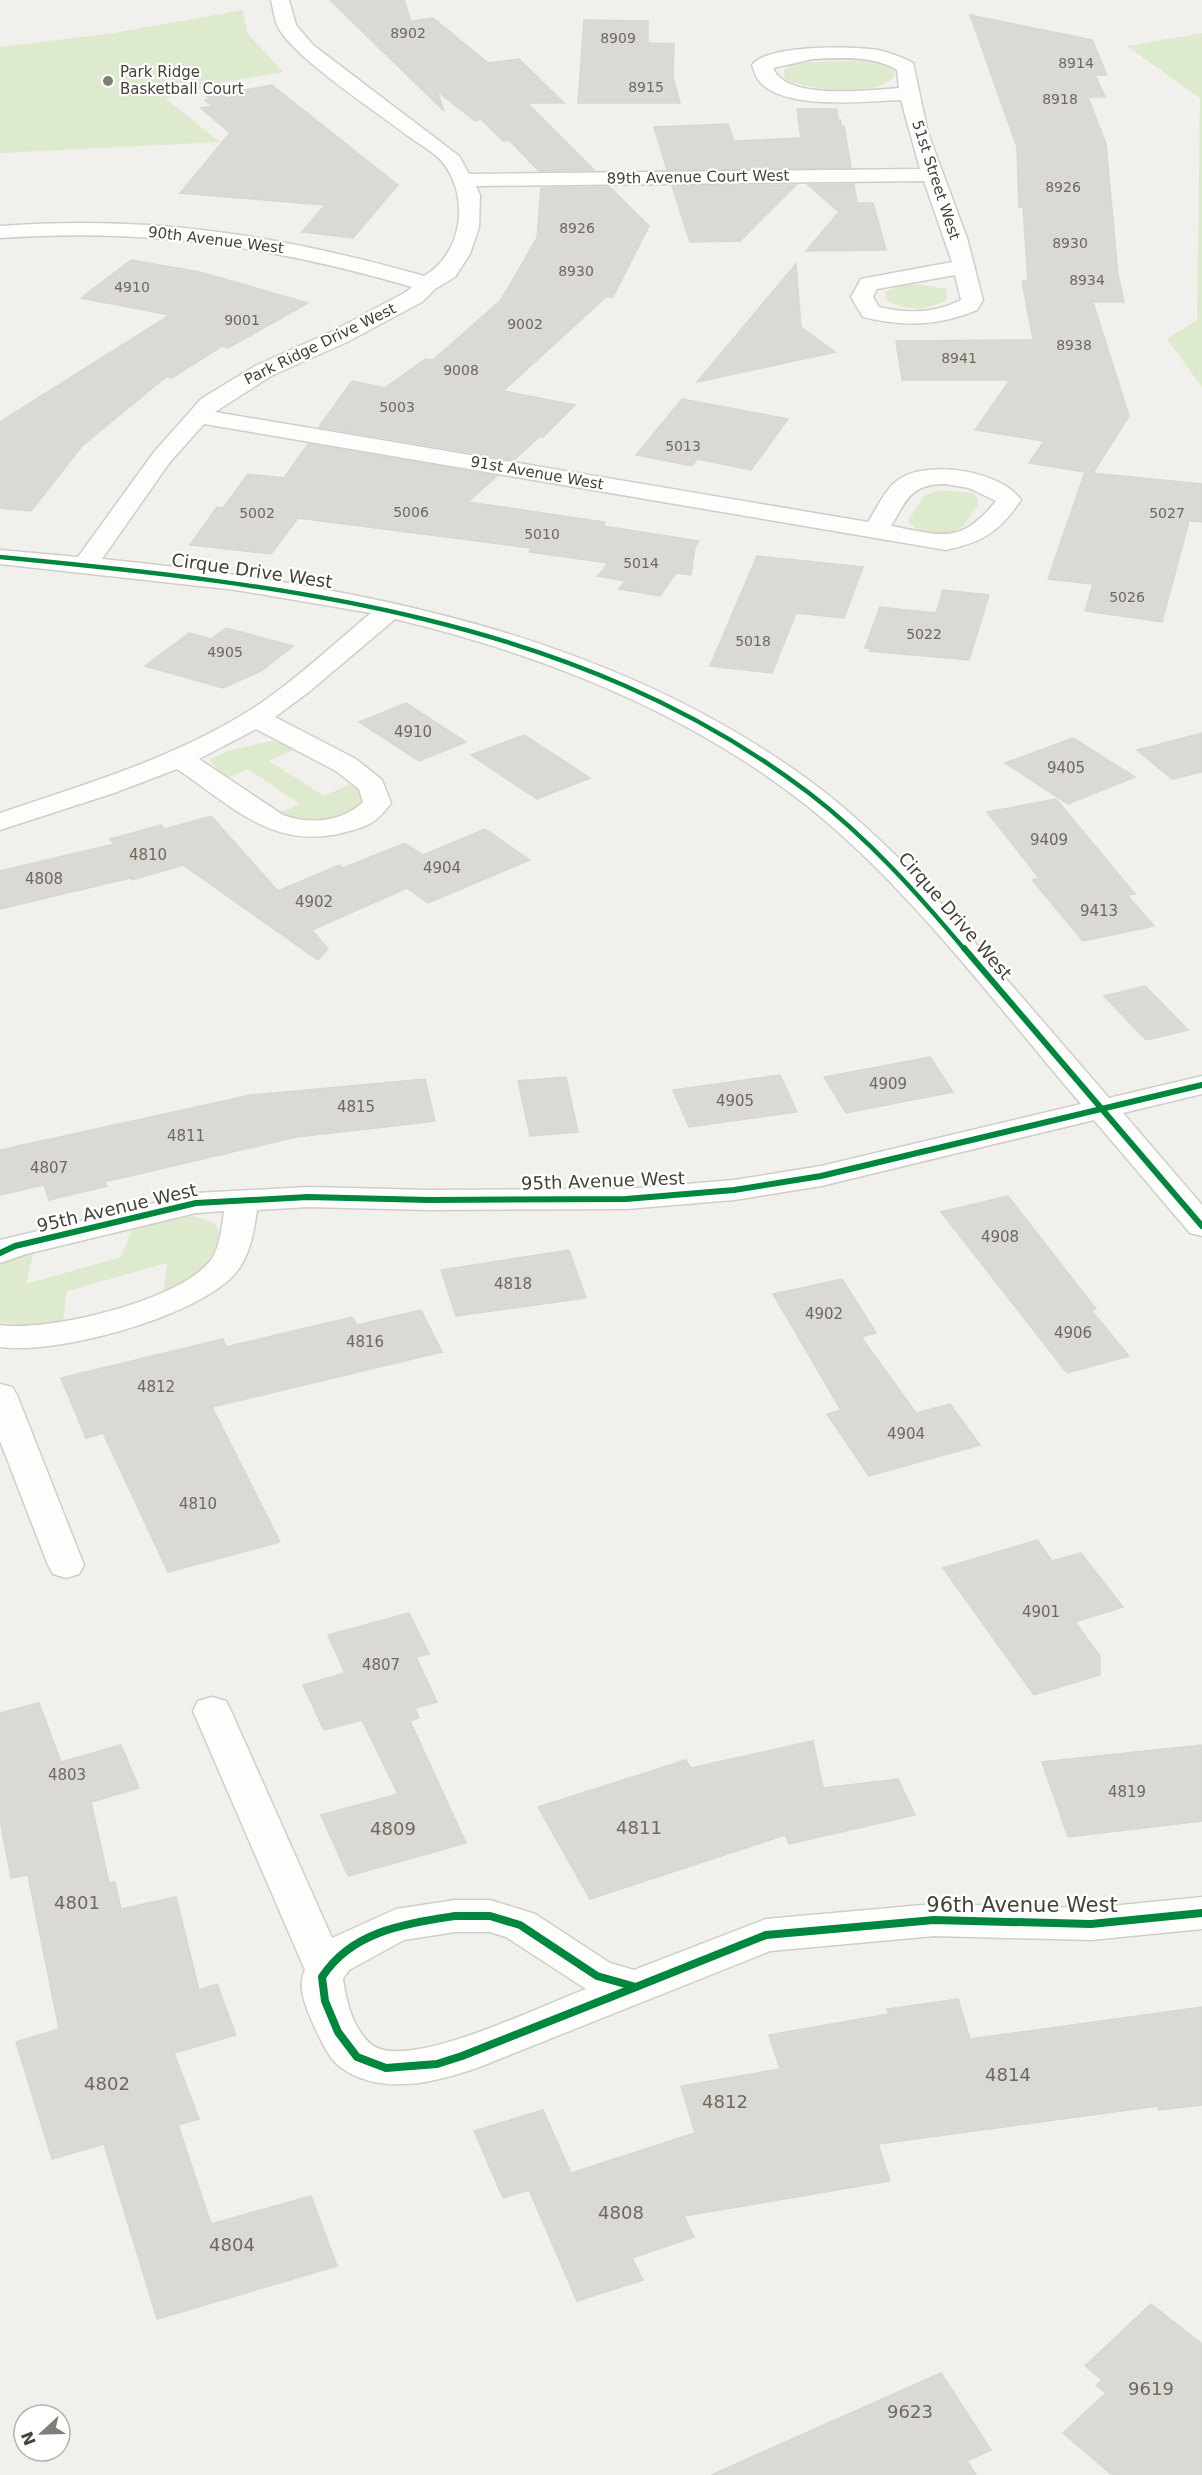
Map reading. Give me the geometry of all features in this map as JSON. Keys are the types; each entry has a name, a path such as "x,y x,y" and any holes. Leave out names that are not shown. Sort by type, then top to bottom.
{"street":[{"name":"Park Ridge Drive West","path":"85,565 162,457 199,416 227,390 262,370 381,316 414,297 427,284 447,272 459,254 471,212 470,195 465,180 443,151 306,49 287,26 280,0"},
{"name":"51st Street West","path":"908,93 830,95 790,93 769,81 762,71 762,65 794,55 875,54 890,56 906,67 908,93 931,175 957,241 972,300 969,305 940,316 892,318 871,312 862,297 869,284 962,267"},
{"name":"89th Avenue Court West","path":"465,180 931,175"},
{"name":"90th Avenue West","path":"0,232 112,228 189,233 331,257 427,284"},
{"name":"91st Avenue West","path":"199,416 939,542 958,541 978,535 993,522 1010,500 996,488 980,482 938,477 923,478 904,488 876,530"},
{"name":"Cirque Drive West","path":"0,557 240,583 390,610 521,647 627,688 690,719 791,780 877,851 915,891 1202,1226"},
{"path":"0,822 149,771 256,718 390,610"},
{"path":"179,758 273,822 294,829 327,828 360,820 377,803 372,786 346,765 256,718"},
{"path":"0,799 32,811"},
{"name":"95th Avenue West","path":"0,1253 15,1246 196,1203 308,1197 626,1199 734,1190 821,1176 1202,1086"},
{"path":"0,1336 8,1338 55,1334 123,1317 171,1301 222,1268 240,1226 242,1200"},
{"path":"0,1395 66,1565"},
{"path":"212,1711 326,1971"},
{"name":"96th Avenue West","path":"326,1971 322,1977 325,2001 338,2031 357,2057 387,2067 437,2064 766,1935 934,1920 1091,1924 1202,1913"},
{"path":"326,1971 334,1959 346,1950 396,1925 444,1917 490,1916 520,1925 597,1976 636,1987"}],"green space":[{"path":"243,10 247,33 283,72 225,82 166,99 220,142 0,153 0,47 114,33"},
{"path":"1202,33 1202,387 1167,339 1197,320 1200,98 1127,46"},
{"path":"869,60 884,65 895,74 888,82 876,87 844,90 826,89 785,79 784,70 794,63"},
{"path":"917,284 946,289 947,299 933,306 917,308 901,306 887,300 886,292 898,286"},
{"path":"939,490 973,493 977,497 978,505 965,523 950,534 937,535 923,532 908,521 924,496"},
{"path":"272,741 299,747 269,761 324,796 355,782 360,788 361,795 359,810 319,821 299,821 289,818 279,813 300,804 248,769 227,778 212,764 210,759 231,750"},
{"path":"193,1216 213,1222 223,1237 219,1248 199,1273 163,1297 167,1263 67,1291 63,1321 36,1327 0,1322 0,1265 4,1262 34,1251 26,1284 121,1257 133,1227"}],"building":[{"path":"330,0 404,0 411,21 433,18 488,63 519,59 564,103 527,103 594,170 539,171 509,140 503,141 481,119 475,121 437,91 444,111"},
{"path":"970,15 1092,40 1107,75 1095,75 1105,97 1088,97 1106,144 1118,274 1124,302 1093,302 1129,416 1093,473 1202,484 1202,522 1189,521 1162,622 1085,611 1093,584 1048,579 1085,472 1029,463 1044,441 975,430 1010,380 902,380 896,341 1033,340 1022,281 1028,281 1023,207 1019,207 1017,147"},
{"path":"584,20 648,21 648,43 674,44 673,78 680,103 578,103"},
{"path":"272,85 398,185 353,238 302,232 325,205 180,193 230,133 201,108 212,106 205,100 210,99 207,97"},
{"path":"797,109 837,109 838,120 841,120 841,126 844,126 851,168 667,170 654,127 728,124 734,141 801,138"},
{"path":"854,184 857,203 873,203 886,250 806,251 839,212 808,185"},
{"path":"796,185 740,241 690,242 672,186"},
{"path":"610,187 649,226 613,297 606,297 503,391 575,405 543,437 539,437 514,460 319,427 352,381 385,388 425,359 433,360 501,300 537,238 541,188"},
{"path":"131,260 200,272 308,303 228,348 222,346 172,378 167,376 82,446 31,511 0,508 0,422 170,315 81,298"},
{"path":"796,264 801,327 835,352 697,382"},
{"path":"682,399 788,419 751,470 697,459 692,466 636,455"},
{"path":"308,444 497,476 468,502 605,522 603,526 699,541 695,547 691,575 676,573 660,596 619,589 625,581 598,576 608,563 529,552 531,548 298,518 271,554 190,545 217,507 223,508 248,474 284,478"},
{"path":"757,556 863,567 844,618 796,613 772,673 710,666"},
{"path":"943,590 989,595 969,660 869,651 870,648 865,648 880,607 936,613"},
{"path":"226,628 293,646 261,671 223,688 145,666 189,633 211,639"},
{"path":"406,703 466,742 419,761 359,722"},
{"path":"1202,733 1202,772 1172,779 1137,750"},
{"path":"524,735 590,778 537,799 471,755"},
{"path":"1073,738 1135,777 1068,804 1005,763"},
{"path":"1056,799 1135,894 1127,895 1154,926 1083,941 1032,880 1039,878 987,812"},
{"path":"211,816 278,891 339,865 343,868 405,843 423,855 485,829 530,860 428,903 407,888 312,930 328,949 318,960 183,865 132,880 130,878 0,909 0,871 114,844 110,839 161,825 165,829"},
{"path":"1145,986 1188,1030 1146,1040 1104,996"},
{"path":"930,1057 953,1092 846,1113 824,1077"},
{"path":"780,1075 797,1112 689,1127 673,1090"},
{"path":"566,1077 578,1132 530,1136 518,1081"},
{"path":"425,1079 435,1121 297,1137 104,1182 107,1186 49,1200 44,1185 0,1195 0,1150 251,1095"},
{"path":"1008,1196 1096,1309 1091,1310 1129,1356 1067,1373 941,1212"},
{"path":"569,1250 586,1298 456,1316 441,1270"},
{"path":"842,1279 876,1333 861,1337 916,1413 950,1404 980,1445 869,1476 827,1414 841,1410 773,1294"},
{"path":"421,1310 442,1352 212,1407 280,1542 168,1572 103,1433 86,1438 61,1378 223,1339 226,1347 352,1317 357,1325"},
{"path":"1037,1540 1052,1561 1081,1553 1123,1607 1075,1622 1100,1656 1100,1675 1034,1695 943,1568"},
{"path":"409,1613 429,1654 416,1657 437,1702 415,1708 419,1718 410,1721 466,1843 348,1876 321,1815 398,1794 362,1720 324,1730 303,1685 345,1673 328,1635"},
{"path":"39,1703 61,1762 121,1745 139,1788 91,1802 109,1883 115,1882 121,1909 176,1897 199,1990 217,1984 236,2035 174,2053 199,2119 178,2125 211,2224 311,2196 337,2266 157,2319 104,2144 52,2159 16,2042 59,2029 28,1875 11,1878 0,1820 0,1713"},
{"path":"813,1741 823,1788 898,1779 915,1815 789,1844 785,1835 590,1899 538,1807 686,1760 691,1768"},
{"path":"1202,1745 1202,1821 1068,1837 1042,1762"},
{"path":"958,1999 970,2039 1202,2007 1202,2105 1159,2110 1158,2106 878,2144 890,2181 684,2216 694,2237 632,2258 643,2280 577,2301 529,2190 503,2198 474,2131 543,2110 571,2173 695,2133 681,2086 780,2069 769,2035 889,2014 887,2009"},
{"path":"1151,2304 1202,2344 1202,2475 1112,2475 1063,2433 1106,2393 1096,2385 1102,2380 1085,2366"},
{"path":"941,2373 991,2450 967,2461 976,2475 711,2475"}],"cycle path":[{"path":"0,557 236,582 314,594 439,621 563,661 682,714 738,745 809,793 841,819 915,891 1202,1226"},
{"path":"0,1253 15,1246 196,1203 308,1197 429,1200 626,1199 734,1190 821,1176 1202,1085"},
{"path":"636,1987 597,1976 520,1925 490,1916 455,1916 396,1925 346,1950 334,1959 322,1977 325,2001 338,2032 357,2057 386,2068 414,2066 437,2064 462,2056 583,2007 636,1987 766,1935 934,1920 1091,1924 1202,1913"}],"place":[{"name":"Park Ridge Basketball Court","path":"108,81"}]}
